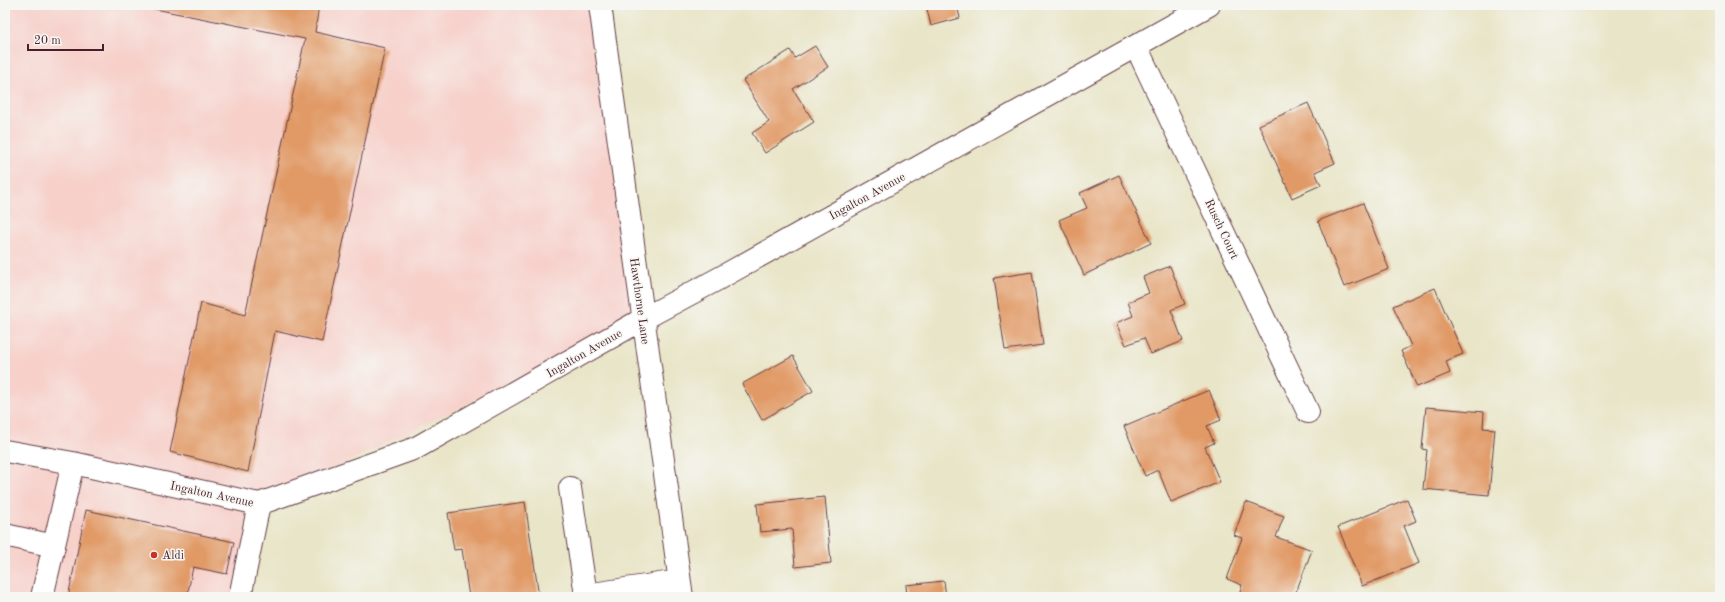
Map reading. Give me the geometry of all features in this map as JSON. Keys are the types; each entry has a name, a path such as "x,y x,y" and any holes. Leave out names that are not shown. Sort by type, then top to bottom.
{"street":[{"name":"Hawthorne Lane","path":"600,5 681,589"},
{"name":"Ingalton Avenue","path":"5,451 73,463 260,504 416,448 643,319 718,280 1209,5"},
{"name":"Rusch Court","path":"1136,46 1308,412"},
{"path":"42,597 73,463"},
{"path":"570,488 586,595 681,589"},
{"path":"240,597 260,504"},
{"path":"5,535 54,546"}],"shaded area":[{"path":"5,5 600,5 643,319 260,504 241,597 5,597"}],"building":[{"path":"135,5 319,5 315,32 385,48 322,342 275,331 248,472 170,452 201,303 245,315 305,39"},
{"path":"926,5 957,5 960,18 931,26"},
{"path":"815,46 828,67 793,89 814,122 765,153 752,133 769,122 743,80 790,50 795,58"},
{"path":"1308,103 1335,163 1315,172 1321,185 1292,198 1259,125"},
{"path":"1119,175 1151,243 1084,275 1059,220 1087,208 1080,193"},
{"path":"1363,203 1389,269 1344,287 1318,221"},
{"path":"1170,266 1185,304 1171,310 1183,341 1151,354 1144,338 1126,345 1116,323 1133,316 1128,302 1149,293 1143,277"},
{"path":"1032,272 1043,345 1005,350 994,278"},
{"path":"1435,288 1463,354 1446,361 1450,373 1417,387 1401,351 1411,346 1393,306"},
{"path":"793,356 813,391 762,420 742,384"},
{"path":"1209,390 1221,420 1207,426 1214,443 1205,447 1220,482 1171,502 1158,470 1145,476 1124,426"},
{"path":"1426,407 1484,412 1483,428 1495,429 1489,495 1423,489 1427,450 1422,449"},
{"path":"825,497 831,563 795,567 792,529 760,532 757,504"},
{"path":"1407,499 1416,521 1404,526 1419,563 1362,586 1338,527"},
{"path":"525,502 539,597 469,597 462,549 454,550 448,513"},
{"path":"1246,502 1284,516 1276,537 1312,550 1294,597 1248,597 1239,594 1242,585 1227,579 1242,538 1234,535"},
{"name":"Aldi","path":"86,510 234,542 227,574 193,567 187,597 68,597"},
{"path":"944,581 946,597 907,597 906,585"}],"place":[{"name":"Aldi","path":"154,555"}]}
